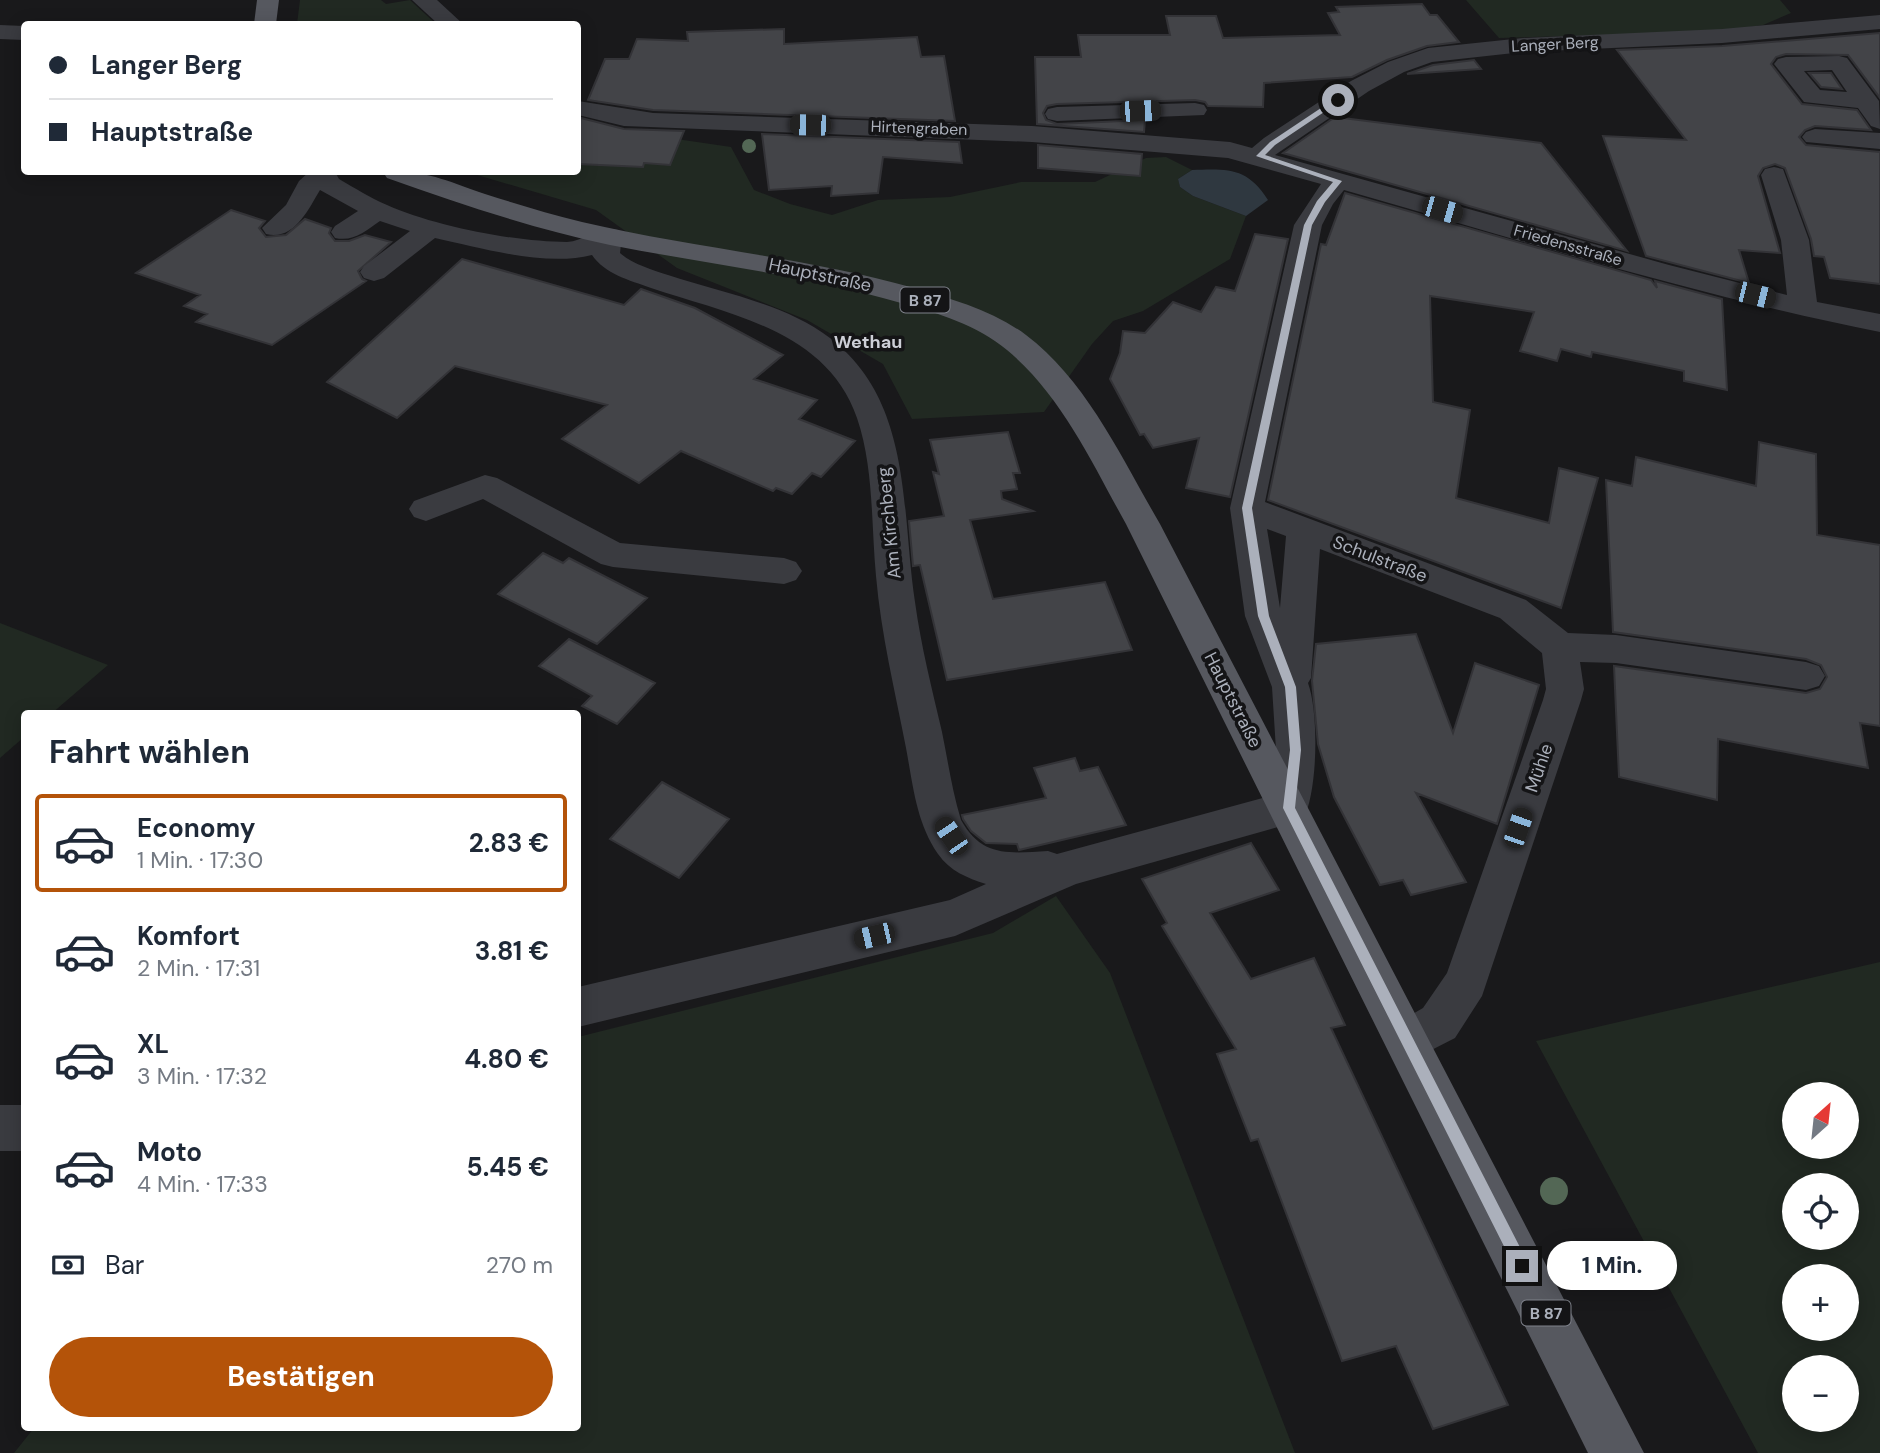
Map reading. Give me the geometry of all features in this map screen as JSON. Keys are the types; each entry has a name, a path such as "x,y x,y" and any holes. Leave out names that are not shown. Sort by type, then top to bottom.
{"main road":[{"path":"265,21 268,0"},
{"name":"Hauptstraße","path":"405,175 506,210 608,236 798,269 903,294 988,324 1016,342 1040,364 1074,409 1143,524 1617,1453"}],"street":[{"path":"423,0 448,21"},
{"path":"1855,0 1877,24"},
{"name":"Langer Berg","path":"1259,156 1273,143 1360,86 1396,67 1428,55 1523,45 1722,36 1877,24"},
{"path":"0,32 21,33"},
{"name":"Hirtengraben","path":"581,109 653,121 1032,134 1185,145 1259,156"},
{"path":"1032,134 1039,122 1056,114 1195,110"},
{"path":"1815,137 1876,121"},
{"name":"Friedensstraße","path":"1259,156 1338,181 1660,271 1803,307 1880,323"},
{"path":"276,228 297,209 309,187 320,175"},
{"path":"323,175 329,184 377,211 430,229 466,237 515,246 566,250 586,248 608,236"},
{"path":"1774,175 1795,240 1803,307"},
{"path":"1291,687 1264,616 1247,508 1308,225 1321,201 1338,181"},
{"path":"345,232 377,211"},
{"path":"374,272 430,229"},
{"name":"Am Kirchberg","path":"608,236 606,255 614,263 777,318 844,366 866,399 882,452 897,603 939,818 962,853 998,872 1068,868"},
{"path":"466,237 519,276"},
{"path":"426,509 485,486 612,555 784,571"},
{"name":"Schulstraße","path":"1247,508 1513,609 1560,647"},
{"path":"1289,808 1296,750 1291,687 1304,531"},
{"path":"1560,647 1616,649 1806,676"},
{"name":"Mühle","path":"1408,1041 1439,1023 1466,982 1562,700 1565,689 1560,647"},
{"name":"Am Kirchberg","path":"581,1006 955,917 1068,868 1289,808"},
{"path":"0,1128 21,1128"}],"shaded area":[{"path":"300,0 381,0 386,4 410,0 433,21 297,21"},
{"path":"1466,0 1780,0 1791,13 1763,25 1715,32 1499,38"},
{"path":"581,119 649,135 731,147 754,190 790,204 832,215 878,200 950,197 1021,182 1095,182 1146,158 1166,157 1192,170 1178,179 1180,187 1193,196 1246,216 1230,259 1143,311 1113,321 1092,344 1044,412 912,419 883,364 807,320 677,268 596,210 477,175 581,175"},
{"path":"1192,170 1236,172 1252,181 1268,200 1246,216 1193,196 1180,187 1178,179"},
{"path":"0,623 108,665 56,710 21,710 21,740 0,758"},
{"path":"1056,896 1110,973 1295,1453 14,1453 32,1431 581,1431 581,1036 993,933"},
{"path":"1880,962 1880,1453 1758,1453 1536,1041"}],"building":[{"path":"1422,4 1430,15 1437,15 1459,42 1427,46 1387,60 1352,77 1264,83 1263,107 1208,106 1205,102 1195,100 1057,104 1047,106 1043,113 1046,120 1057,124 1145,120 1144,132 1037,124 1035,57 1081,57 1078,35 1170,35 1166,16 1216,16 1223,38 1340,35 1328,13 1339,12 1336,7"},
{"path":"784,29 784,44 917,37 921,57 944,56 955,121 653,110 588,100 605,59 629,59 637,39 688,41 687,32"},
{"path":"1880,33 1880,98 1848,55 1786,54 1776,57 1771,64 1802,104 1857,110 1871,130 1815,126 1805,130 1799,137 1806,145 1880,152 1880,284 1830,278 1824,257 1814,256 1811,239 1785,168 1775,164 1763,168 1758,176 1780,253 1739,250 1749,283 1646,256 1603,136 1686,140 1617,50 1722,46"},
{"path":"1474,60 1481,69 1407,74 1433,65"},
{"path":"1809,73 1831,73 1842,89 1821,87"},
{"path":"1335,117 1541,143 1627,251 1283,153"},
{"path":"581,118 624,129 684,131 670,165 644,163 643,167 581,164"},
{"path":"762,134 959,142 962,163 883,157 878,193 831,196 832,186 769,190"},
{"path":"1038,145 1142,154 1140,176 1038,168"},
{"path":"1345,193 1651,280 1657,288 1655,281 1722,299 1727,390 1684,381 1684,371 1592,352 1591,357 1561,349 1557,361 1520,351 1534,312 1430,296 1433,402 1470,410 1456,498 1549,523 1559,468 1598,478 1561,608 1268,500 1321,244 1326,245"},
{"path":"231,210 265,221 259,228 266,237 286,235 305,219 331,228 329,233 335,241 349,241 365,235 391,242 358,271 366,281 272,345 196,322 207,314 184,306 200,295 136,273"},
{"path":"1255,234 1288,239 1230,497 1186,488 1199,438 1153,448 1144,434 1140,435 1110,379 1120,353 1123,331 1145,333 1173,302 1201,312 1216,287 1235,291"},
{"path":"462,259 624,305 641,289 695,308 783,355 754,379 817,400 799,419 855,441 821,477 812,473 792,494 776,488 773,491 681,451 639,483 562,439 607,405 455,366 397,418 327,382"},
{"path":"1008,432 1020,473 1013,473 1017,489 1001,491 1002,499 1033,511 970,520 993,599 1105,582 1132,650 947,680 920,565 913,566 909,521 944,516 933,472 939,474 930,440"},
{"path":"1759,442 1816,454 1817,535 1880,545 1880,726 1860,723 1868,768 1718,739 1717,800 1619,777 1614,666 1806,693 1820,689 1827,677 1821,665 1806,659 1613,632 1606,480 1632,486 1636,457 1756,486"},
{"path":"543,553 563,563 569,558 647,598 597,644 498,594"},
{"path":"1416,634 1453,733 1475,663 1539,685 1497,824 1416,793 1466,882 1411,895 1403,880 1380,885 1334,797 1318,744 1312,681 1316,644"},
{"path":"569,639 655,683 617,724 582,706 592,696 539,666"},
{"path":"1075,758 1080,771 1098,767 1126,825 1019,850 1017,844 986,843 971,831 963,819 962,815 1046,798 1034,768"},
{"path":"662,782 729,819 679,878 610,839"},
{"path":"1251,843 1279,890 1210,913 1251,979 1314,958 1345,1025 1331,1028 1508,1405 1433,1429 1396,1346 1342,1361 1258,1139 1251,1141 1217,1054 1236,1049 1162,926 1167,923 1142,879"}],"district":[{"name":"Wethau","path":"868,342"}],"route":[{"path":"1338,100 1273,143 1259,156 1338,181 1321,201 1308,225 1247,508 1264,616 1291,687 1296,750 1289,808 1522,1266"}]}
